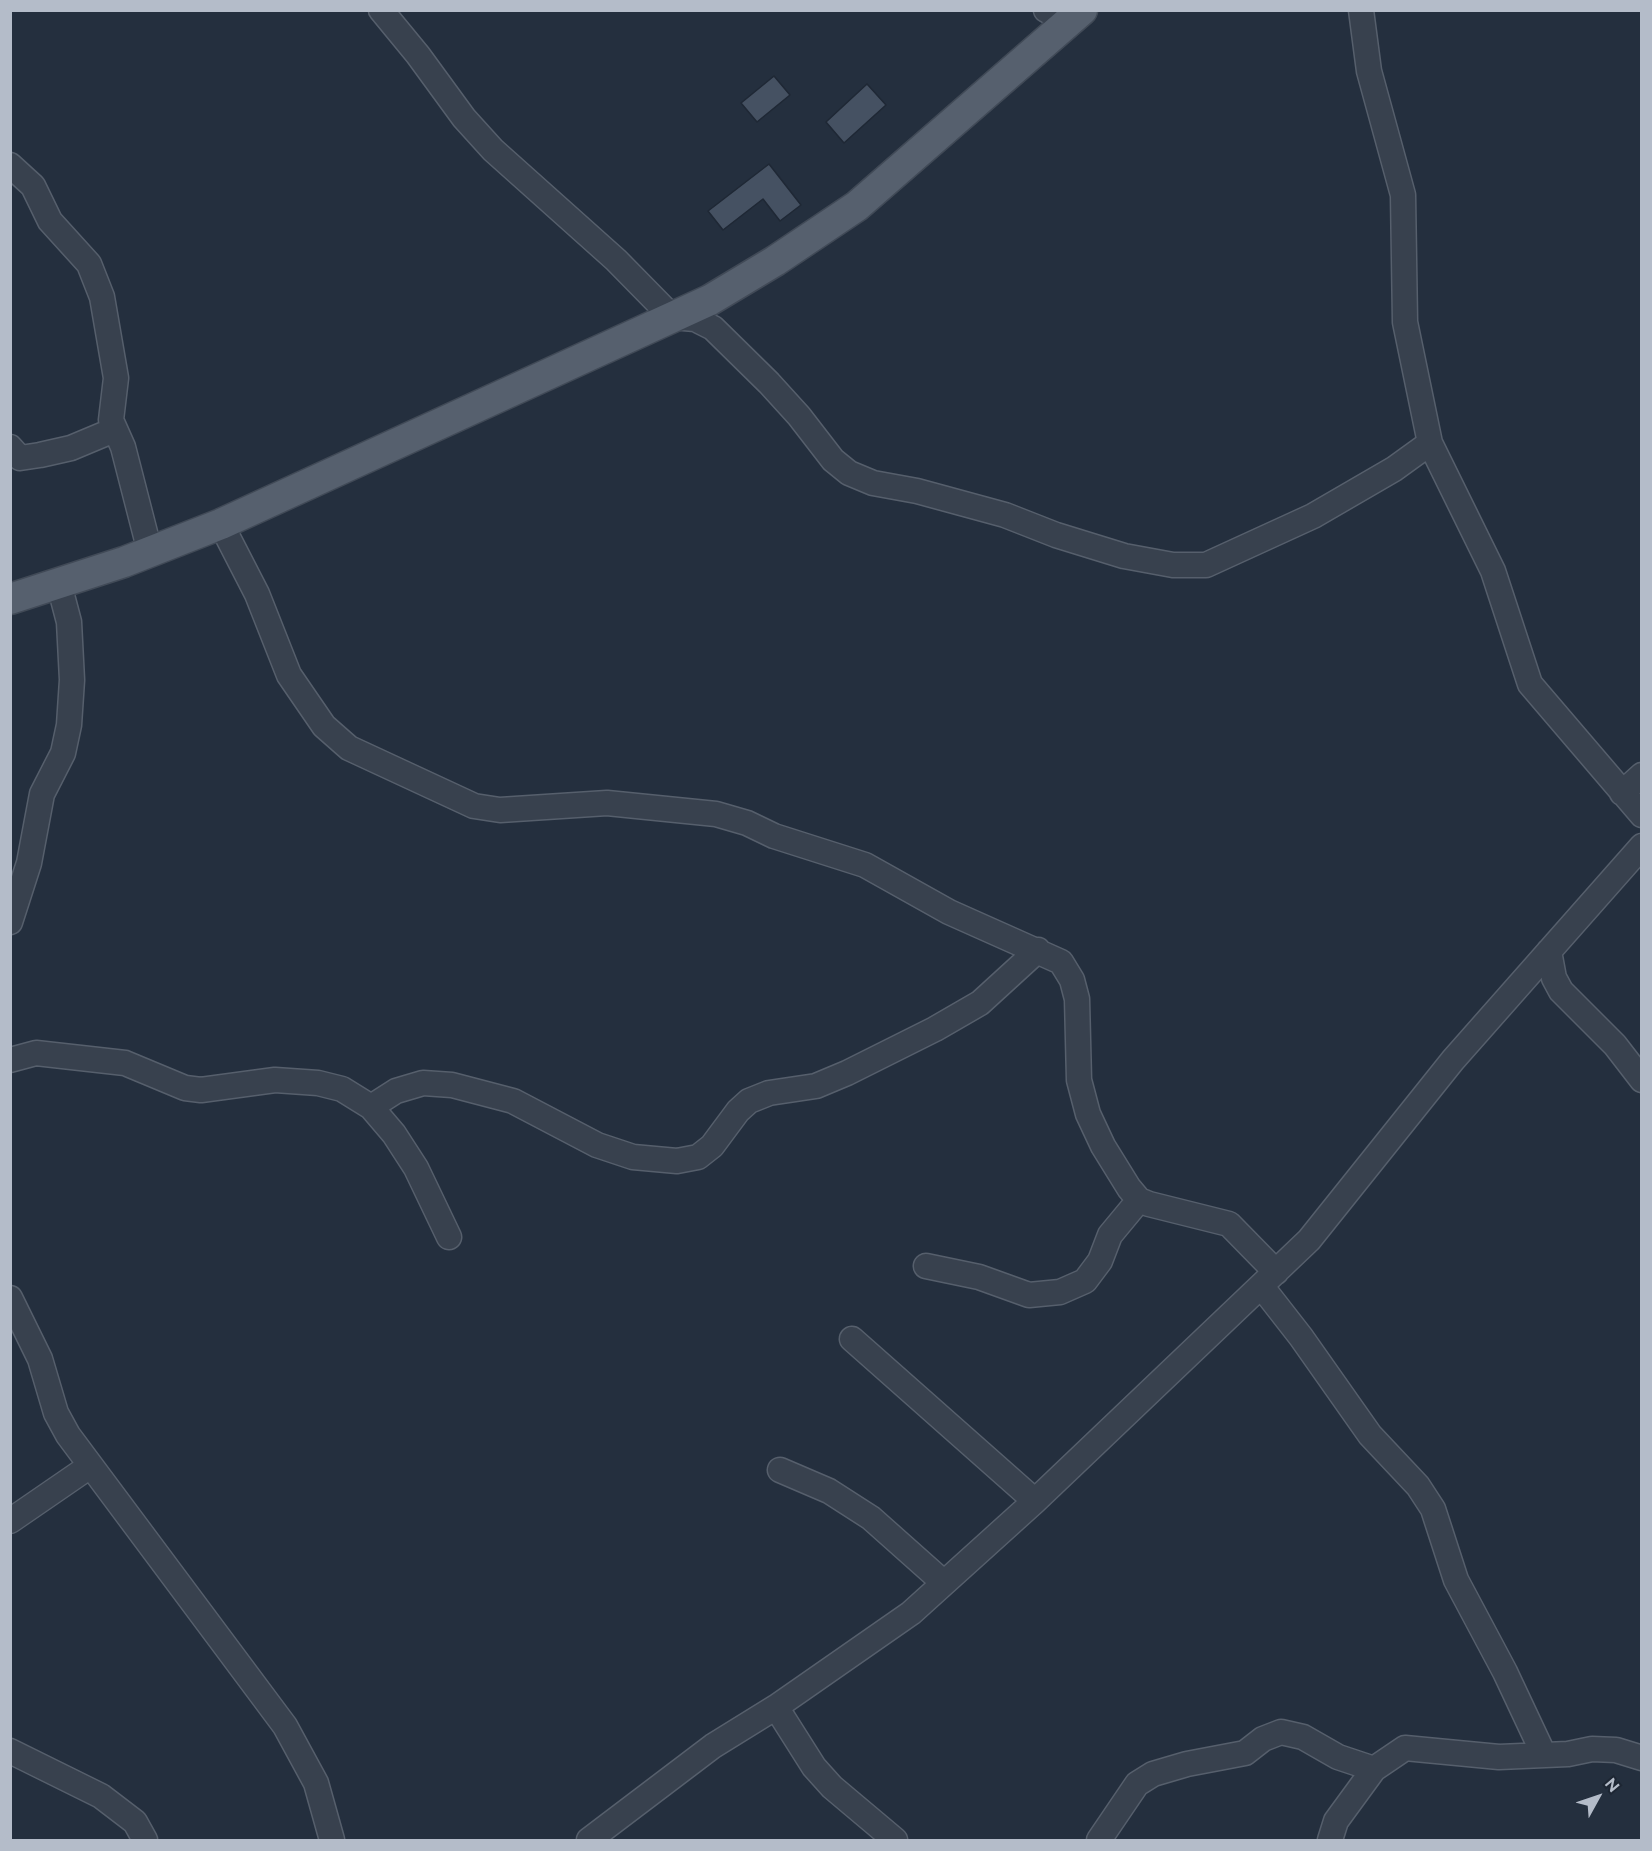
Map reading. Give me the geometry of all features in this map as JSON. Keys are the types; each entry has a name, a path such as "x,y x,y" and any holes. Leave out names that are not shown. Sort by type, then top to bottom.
{"main road":[{"path":"10,599 150,552 221,524 710,300 775,261 857,206 1065,15"}],"street":[{"path":"381,10 418,55 464,118 494,150 616,260 672,317 695,319 713,328 784,399 833,460 849,473 873,483 917,491 1005,515 1056,535 1124,556 1173,565 1206,565 1313,516 1394,469 1430,443"},
{"path":"1361,10 1370,70 1403,195 1405,322 1430,443 1493,571 1530,684 1641,815"},
{"path":"10,165 33,186 50,220 80,251 96,280 102,297 116,378 111,413 114,430 123,447 150,552"},
{"path":"10,447 20,458 40,455 71,448 114,430"},
{"path":"221,524 257,594 290,675 324,726 350,748 474,806 500,810 607,803 716,813 783,839 865,865 949,912 1061,962 1072,980 1077,999 1079,1080 1088,1114 1102,1146 1139,1200 1229,1224 1269,1280 1301,1337 1370,1435 1418,1486 1433,1509 1456,1580 1505,1672 1544,1755"},
{"path":"10,922 29,863 42,794 63,753 69,725 72,680 69,622 59,584"},
{"path":"1622,793 1641,775"},
{"path":"589,1840 713,1746 776,1707 911,1613 1035,1501 1269,1280 1309,1240 1453,1060 1641,846"},
{"path":"371,1107 396,1091 423,1083 452,1085 513,1101 597,1145 633,1156 677,1161 698,1157 712,1146 738,1111 749,1101 769,1093 816,1086 935,1029 980,1003 1038,950"},
{"path":"1549,951 1554,978 1561,991 1614,1045 1641,1080"},
{"path":"1518,987 1534,985 1561,991"},
{"path":"10,1060 36,1053 125,1063 185,1088 201,1090 276,1080 318,1083 342,1089 371,1107 394,1134 416,1167 449,1237"},
{"path":"926,1266 979,1277 1029,1295 1060,1292 1085,1281 1100,1261 1110,1235 1139,1200"},
{"path":"10,1298 40,1359 56,1413 68,1435 285,1726 316,1783 332,1840"},
{"path":"852,1339 1035,1501"},
{"path":"10,1521 90,1466"},
{"path":"780,1470 829,1491 871,1518 944,1583"},
{"path":"776,1707 814,1767 832,1787 895,1840"},
{"path":"1099,1840 1137,1784 1153,1774 1187,1764 1245,1753 1263,1738 1281,1732 1303,1737 1338,1757 1374,1769"},
{"path":"1330,1840 1336,1821 1374,1769 1405,1748 1499,1757 1544,1755 1592,1749 1616,1750 1641,1758"},
{"path":"10,1751 101,1796 135,1822 146,1840"}],"building":[{"path":"774,76 790,95 757,122 741,103"},
{"path":"867,84 886,105 844,143 826,122"},
{"path":"769,164 801,205 780,221 763,199 723,230 708,211"}]}
